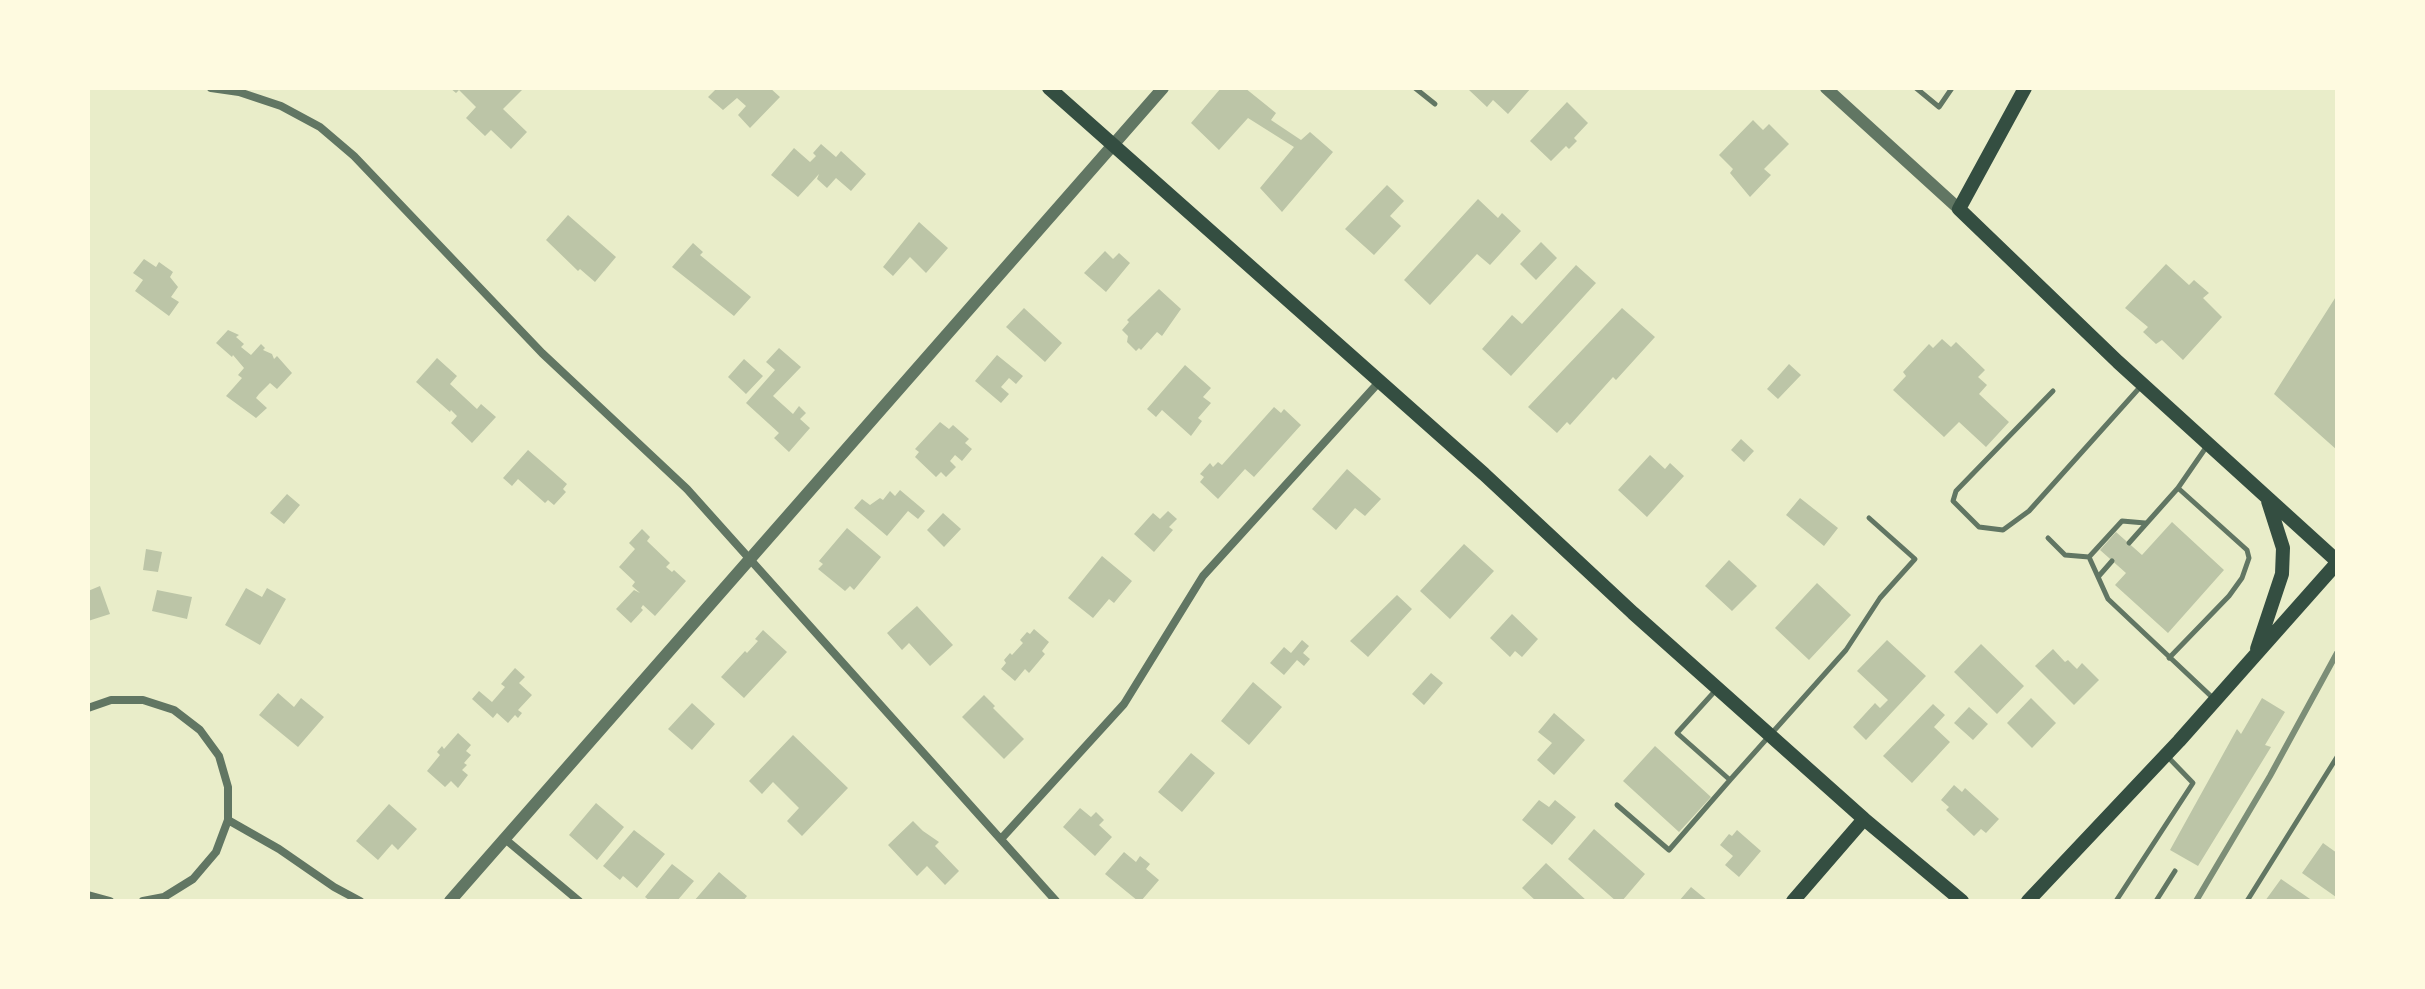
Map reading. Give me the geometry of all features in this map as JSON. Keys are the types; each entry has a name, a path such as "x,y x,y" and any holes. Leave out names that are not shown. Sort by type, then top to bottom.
{"main road":[{"path":"1049,88 1380,381 1864,819 1962,901"},
{"path":"2025,88 1959,209 2143,385 2337,562 2166,755 2028,901"},
{"path":"2253,659 2282,574 2283,548 2268,500"},
{"path":"1793,901 1864,819"}],"street":[{"path":"211,88 239,92 281,106 320,127 354,156 542,353 687,489 1056,901"},
{"path":"450,901 1163,88"},
{"path":"1831,90 1959,209"},
{"path":"1001,839 1124,704 1203,576 1380,381"},
{"path":"88,708 111,700 143,700 174,710 200,730 219,756 228,787 228,820 216,852 193,879 164,897 143,901"},
{"path":"228,820 360,901"},
{"path":"505,839 579,901"},
{"path":"88,895 110,901"}],"lane":[{"path":"1415,88 1435,104"},
{"path":"1916,88 1939,107 1952,88"},
{"path":"2053,391 1956,491 1953,501 1979,527 2003,530 2029,511 2143,385"},
{"path":"2129,543 2178,488 2208,445"},
{"path":"2169,658 2229,596 2242,578 2249,558 2247,550 2178,488"},
{"path":"1617,805 1669,850 1846,650 1880,598 1915,559 1869,518"},
{"path":"2089,557 2122,521 2146,523"},
{"path":"2048,538 2065,555 2089,557"},
{"path":"2089,557 2108,599 2214,699"},
{"path":"2098,577 2112,561"},
{"path":"1719,688 1677,733 1730,780"},
{"path":"2116,901 2193,783 2166,755"},
{"path":"2247,901 2337,757"},
{"path":"2156,901 2175,871"}],"building":[{"path":"450,88 523,89 503,109 527,132 511,149 491,130 485,136 466,118 476,107 459,90 456,93"},
{"path":"717,88 770,88 780,97 750,128 738,115 746,106 737,98 723,110 708,97"},
{"path":"1221,88 1245,88 1276,113 1271,120 1301,140 1310,132 1333,152 1282,212 1260,188 1294,147 1248,118 1219,150 1191,123"},
{"path":"1531,88 1508,114 1493,100 1487,107 1469,90"},
{"path":"1567,102 1588,123 1574,138 1577,141 1569,149 1566,146 1551,161 1530,141"},
{"path":"1753,120 1763,130 1769,124 1789,144 1764,169 1771,175 1750,197 1730,173 1733,169 1719,155"},
{"path":"821,144 836,157 841,151 866,174 851,191 836,178 827,188 817,179 819,174 798,197 771,175 794,148 810,162"},
{"path":"1387,185 1404,201 1390,216 1401,226 1374,255 1345,229"},
{"path":"1478,199 1498,218 1502,213 1521,231 1490,265 1477,254 1430,305 1404,280"},
{"path":"568,215 616,257 595,282 580,269 578,271 546,240"},
{"path":"919,222 948,248 926,273 910,257 893,276 883,267"},
{"path":"1541,242 1557,258 1536,280 1520,264"},
{"path":"693,243 703,252 700,255 751,297 734,316 672,267"},
{"path":"1105,251 1113,259 1119,253 1130,263 1106,292 1084,273"},
{"path":"144,259 156,267 159,262 173,272 170,277 178,287 171,297 179,302 169,316 135,291 143,280 133,273"},
{"path":"2166,264 2189,285 2194,280 2209,293 2203,298 2222,317 2183,360 2162,340 2156,344 2143,332 2148,327 2125,308"},
{"path":"1576,265 1596,283 1511,376 1482,349 1512,315 1522,324"},
{"path":"1159,289 1181,309 1162,336 1157,332 1141,350 1136,351 1127,342 1128,336 1122,330 1129,322 1127,320"},
{"path":"2337,295 2337,450 2274,394"},
{"path":"1024,308 1062,343 1045,362 1006,327"},
{"path":"1622,308 1655,337 1616,380 1613,377 1570,425 1567,422 1557,433 1528,407"},
{"path":"228,330 239,335 236,337 244,344 241,347 251,355 261,344 265,348 263,350 272,354 274,359 277,356 292,373 277,389 270,383 259,394 256,398 267,408 256,418 226,396 242,378 238,375 244,368 216,343"},
{"path":"1942,339 1951,347 1956,342 1985,370 1978,377 1987,385 1979,394 2009,422 1986,447 1959,422 1944,437 1893,390 1906,376 1903,372 1929,344 1933,348"},
{"path":"779,348 801,367 773,396 793,414 799,406 806,413 800,419 810,428 789,452 774,438 779,433 746,403 775,370 766,362"},
{"path":"997,355 1023,376 1016,384 1009,378 1001,387 1009,394 1001,403 975,381"},
{"path":"437,358 457,376 450,384 477,409 481,404 496,417 472,443 451,423 457,416 416,382"},
{"path":"744,359 763,376 746,394 728,377"},
{"path":"1789,364 1801,375 1778,399 1767,389"},
{"path":"1185,365 1211,388 1203,397 1211,403 1198,418 1202,421 1191,436 1162,410 1156,417 1147,409"},
{"path":"1274,407 1281,413 1284,409 1301,425 1254,477 1245,469 1218,499 1200,482 1204,477 1200,474 1210,463 1213,467 1218,462 1222,465"},
{"path":"940,422 949,429 953,425 969,439 965,443 972,449 962,461 955,455 950,461 956,467 946,477 941,472 936,477 915,457 919,452 915,449"},
{"path":"1741,439 1754,451 1744,462 1731,450"},
{"path":"528,450 567,484 563,489 566,492 554,505 548,500 545,503 518,479 512,486 503,478"},
{"path":"1650,455 1665,469 1670,463 1684,476 1647,517 1618,490"},
{"path":"1347,469 1381,499 1365,516 1355,508 1336,530 1312,509"},
{"path":"900,490 925,511 918,519 908,511 887,536 854,508 862,499 870,505 880,498 883,500 890,491 895,496"},
{"path":"287,494 300,505 284,524 270,513"},
{"path":"1800,498 1838,528 1824,546 1786,515"},
{"path":"1168,511 1177,519 1169,527 1173,530 1154,552 1134,534 1153,513 1160,519"},
{"path":"943,513 961,529 944,547 927,530"},
{"path":"2172,522 2224,570 2168,633 2115,585 2126,573 2100,550 2116,532 2142,555"},
{"path":"847,528 881,557 854,590 850,586 845,591 818,569 823,564 819,561"},
{"path":"642,529 650,537 647,541 670,563 666,567 686,581 655,616 643,605 643,610 631,623 616,609 634,590 640,593 632,586 635,582 619,567 635,549 629,543"},
{"path":"1464,544 1494,571 1450,619 1420,591"},
{"path":"146,549 162,552 158,572 143,570"},
{"path":"1102,556 1132,581 1114,603 1109,599 1093,618 1068,598"},
{"path":"1729,560 1757,586 1732,611 1705,586"},
{"path":"1817,583 1851,615 1809,660 1775,628"},
{"path":"100,586 110,614 88,621 88,591"},
{"path":"246,588 262,597 267,588 286,599 260,645 225,625"},
{"path":"157,590 192,597 187,619 152,611"},
{"path":"1397,595 1412,609 1368,657 1350,641"},
{"path":"917,606 953,645 930,666 909,643 902,650 887,633"},
{"path":"1512,614 1538,639 1522,657 1515,651 1510,657 1490,638"},
{"path":"1034,629 1049,642 1042,651 1045,654 1029,673 1025,669 1015,681 1001,669 1006,663 1004,660 1023,643 1020,640 1027,632 1030,634"},
{"path":"763,630 787,652 744,698 721,677 758,641 755,639"},
{"path":"1302,640 1309,646 1303,653 1310,659 1304,666 1297,660 1284,675 1270,663 1284,647 1291,653"},
{"path":"1887,640 1926,676 1866,740 1853,727 1875,703 1880,708 1888,700 1857,671"},
{"path":"1981,644 2024,686 1997,714 1954,672"},
{"path":"2053,649 2077,669 2082,663 2099,680 2074,705 2035,666"},
{"path":"515,668 525,677 519,683 532,695 518,710 522,713 518,718 515,715 508,723 497,713 493,718 472,699 479,691 492,702 505,687 501,684"},
{"path":"1431,673 1443,683 1424,705 1412,694"},
{"path":"1253,682 1282,707 1249,745 1221,721"},
{"path":"278,693 294,707 301,698 324,717 298,747 259,715"},
{"path":"984,695 1024,739 1004,759 962,717"},
{"path":"2031,698 2056,723 2032,748 2007,723"},
{"path":"2262,698 2285,712 2265,745 2271,747 2198,866 2170,850 2237,729 2241,734"},
{"path":"692,703 715,724 692,750 668,729"},
{"path":"1933,704 1945,715 1934,727 1950,742 1912,783 1883,756"},
{"path":"1969,707 1988,724 1973,740 1954,723"},
{"path":"1554,713 1585,740 1554,775 1537,760 1552,743 1538,732"},
{"path":"458,733 471,745 466,751 471,755 462,770 468,775 458,788 451,781 445,787 427,771 440,755 437,752 442,746 444,749"},
{"path":"793,735 848,788 802,836 787,821 799,808 773,782 762,794 749,781"},
{"path":"1655,746 1711,797 1679,832 1623,781"},
{"path":"1191,753 1215,773 1182,812 1158,792"},
{"path":"1954,785 1962,792 1965,788 1999,819 1986,833 1981,829 1974,836 1946,810 1949,807 1941,800"},
{"path":"1539,800 1549,807 1555,800 1576,817 1552,845 1522,820"},
{"path":"596,803 624,827 597,860 569,835"},
{"path":"389,804 417,829 398,850 392,844 378,860 356,841"},
{"path":"1080,808 1091,817 1096,812 1104,820 1099,825 1112,837 1095,856 1063,827"},
{"path":"913,821 939,842 935,846 959,871 945,885 927,866 917,876 888,845"},
{"path":"1594,829 1645,874 1622,901 1616,901 1568,859"},
{"path":"634,830 665,854 637,888 623,876 620,880 603,866"},
{"path":"1737,830 1761,851 1739,877 1725,865 1733,856 1720,845"},
{"path":"2323,843 2337,853 2336,897 2302,873"},
{"path":"1124,852 1136,862 1140,856 1150,864 1146,869 1159,880 1141,901 1105,874"},
{"path":"1546,863 1587,901 1536,901 1522,888"},
{"path":"672,864 694,881 677,901 650,901 645,897"},
{"path":"719,872 747,896 743,901 694,901"},
{"path":"2281,879 2313,901 2265,901"},
{"path":"1691,887 1708,901 1679,901"}],"railway":[{"path":"2196,901 2270,776 2337,653"}]}
